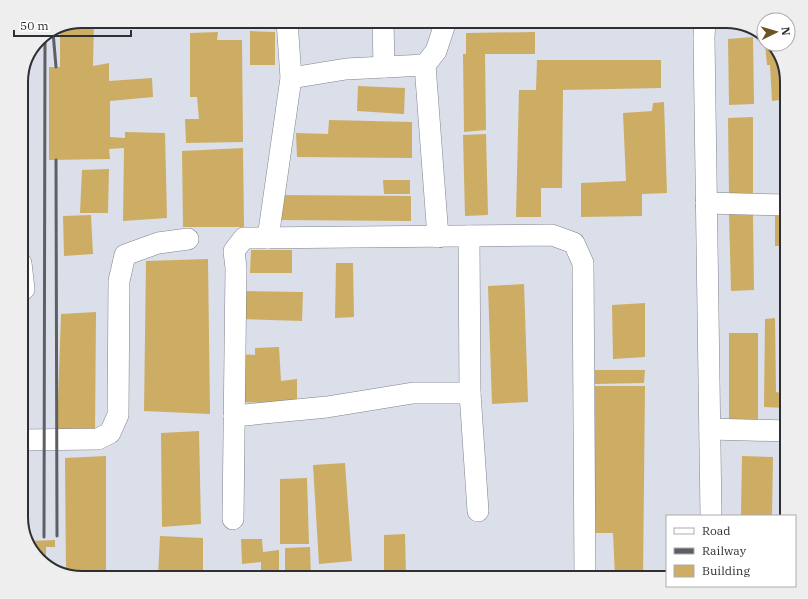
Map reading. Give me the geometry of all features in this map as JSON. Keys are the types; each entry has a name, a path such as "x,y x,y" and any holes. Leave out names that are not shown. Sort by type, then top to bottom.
{"street":[{"path":"268,238 291,78 288,28"},
{"path":"383,28 384,67"},
{"path":"438,237 425,65 436,51 444,28"},
{"path":"705,28 711,515"},
{"path":"291,78 346,69 425,65"},
{"path":"706,203 780,205"},
{"path":"233,519 236,268 234,251 244,238 552,235 574,243 583,264 585,571"},
{"path":"469,236 470,393 478,511"},
{"path":"28,440 98,439 110,433 118,415 119,281 125,255 158,243 188,239"},
{"path":"234,416 327,407 413,394 470,393"},
{"path":"710,429 780,431"}],"building":[{"path":"94,28 93,66 109,63 109,81 152,78 153,97 110,101 110,137 125,138 125,132 165,133 167,218 123,221 124,148 109,149 110,159 49,160 49,67 60,67 60,33 72,29"},
{"path":"250,31 275,32 275,65 250,65"},
{"path":"218,32 217,40 242,40 243,142 186,143 185,119 199,119 197,97 190,97 190,33"},
{"path":"535,32 535,54 485,54 486,130 464,132 463,54 466,54 466,33"},
{"path":"753,37 754,104 729,105 728,39"},
{"path":"766,52 771,52 777,65 780,82 780,100 772,101 770,65 767,65"},
{"path":"537,60 661,60 661,88 563,90 562,188 541,188 541,217 516,217 519,90 536,90"},
{"path":"358,86 405,88 404,114 357,111"},
{"path":"664,102 667,193 642,194 642,216 581,217 581,183 626,181 623,113 652,111 653,103"},
{"path":"753,117 753,193 729,195 728,118"},
{"path":"329,120 412,122 412,158 297,157 296,133 328,134"},
{"path":"486,134 488,215 465,216 463,135"},
{"path":"243,148 244,227 183,227 182,151"},
{"path":"109,169 108,213 80,213 82,170"},
{"path":"383,180 410,180 410,194 384,194"},
{"path":"277,195 411,196 411,221 276,220"},
{"path":"775,212 780,212 780,246 775,246"},
{"path":"729,214 753,214 754,290 731,291"},
{"path":"91,215 93,254 64,256 63,216"},
{"path":"251,250 292,250 292,273 250,273"},
{"path":"208,259 210,414 144,411 146,261"},
{"path":"336,263 353,263 354,317 335,318"},
{"path":"524,284 528,402 492,404 488,286"},
{"path":"241,291 303,292 302,321 240,319"},
{"path":"645,303 645,357 613,359 612,305"},
{"path":"96,312 95,432 57,431 61,314"},
{"path":"775,318 776,392 780,393 780,408 764,407 765,319"},
{"path":"729,333 758,333 758,425 729,425"},
{"path":"279,347 281,381 297,379 297,401 270,403 239,402 239,354 255,355 255,348"},
{"path":"595,370 645,370 644,383 595,384"},
{"path":"595,386 645,386 643,571 615,571 613,533 595,533"},
{"path":"199,431 201,524 162,527 161,433"},
{"path":"106,456 106,571 82,571 66,568 65,458"},
{"path":"742,456 773,457 772,515 741,515"},
{"path":"345,463 352,561 319,564 313,465"},
{"path":"307,478 309,544 280,544 280,479"},
{"path":"405,534 406,571 384,571 384,535"},
{"path":"160,536 203,538 203,571 158,571"},
{"path":"241,539 262,539 263,552 279,550 279,571 261,571 261,562 242,564"},
{"path":"55,540 55,547 46,547 46,557 41,553 34,541"},
{"path":"310,547 311,571 285,571 285,548"}],"railway":[{"path":"53,36 56,67"},
{"path":"44,537 45,43"},
{"path":"56,160 57,536"}]}
